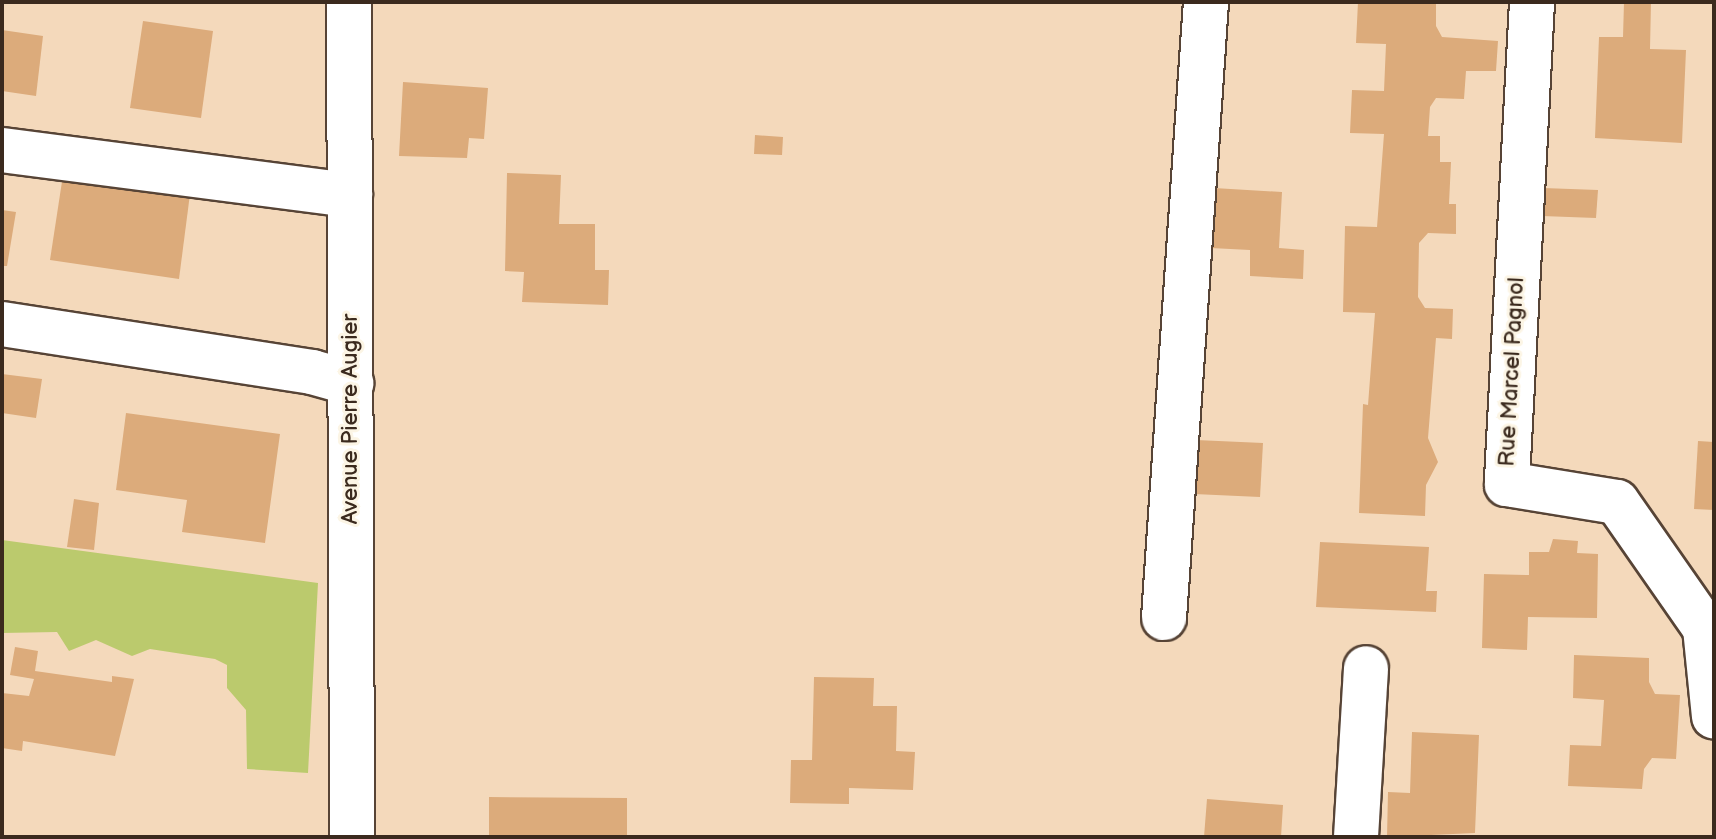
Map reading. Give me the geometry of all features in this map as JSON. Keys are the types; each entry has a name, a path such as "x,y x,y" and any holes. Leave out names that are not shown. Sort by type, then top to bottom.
{"street":[{"path":"1164,618 1206,2"},
{"name":"Rue Marcel Pagnol","path":"1532,2 1507,484 1617,502 1705,628 1714,717"},
{"name":"Avenue Pierre Augier","path":"339,4 350,195 352,837"},
{"path":"2,150 350,195"},
{"path":"2,324 312,372 351,383"},
{"path":"1356,837 1366,668"}],"green space":[{"path":"2,540 318,583 308,773 247,769 246,710 227,688 227,665 215,659 150,649 132,656 96,640 69,651 57,632 2,633"}],"building":[{"path":"1358,2 1436,4 1436,26 1442,37 1498,41 1496,71 1466,71 1464,99 1436,98 1430,107 1428,136 1440,136 1440,162 1451,162 1449,204 1456,204 1456,234 1428,233 1419,243 1418,297 1425,308 1453,309 1452,339 1436,338 1428,438 1438,462 1426,485 1425,516 1359,513 1363,404 1368,405 1375,313 1343,312 1345,226 1377,227 1384,134 1350,133 1352,90 1384,91 1386,44 1356,43"},
{"path":"1624,2 1651,2 1650,49 1686,50 1682,143 1595,138 1599,37 1623,37"},
{"path":"143,21 213,31 201,118 130,108"},
{"path":"2,30 43,36 36,96 2,91"},
{"path":"403,82 488,88 484,139 469,138 467,158 399,156"},
{"path":"755,135 783,137 782,155 754,154"},
{"path":"507,173 561,175 559,224 595,224 595,270 609,270 608,305 522,302 524,272 505,271"},
{"path":"63,175 190,194 179,279 50,260"},
{"path":"1214,188 1282,192 1279,248 1304,250 1303,279 1250,276 1250,250 1211,248"},
{"path":"1543,188 1598,190 1596,218 1542,216"},
{"path":"2,210 16,212 7,266 2,266"},
{"path":"2,374 42,379 36,418 2,413"},
{"path":"126,413 280,434 265,543 182,532 187,500 116,490"},
{"path":"1196,440 1263,443 1260,497 1194,494"},
{"path":"1698,441 1714,442 1714,510 1694,509"},
{"path":"74,499 99,503 94,550 67,547"},
{"path":"1553,539 1578,541 1577,553 1598,554 1597,618 1528,617 1527,650 1482,648 1484,574 1529,575 1529,552 1549,552"},
{"path":"1320,542 1429,547 1426,591 1437,591 1436,612 1316,607"},
{"path":"15,647 38,651 35,671 112,682 112,676 134,679 115,756 23,741 22,751 2,748 2,693 29,696 34,679 10,675"},
{"path":"1574,655 1649,658 1649,682 1655,694 1680,695 1676,759 1652,758 1644,769 1642,789 1568,786 1570,745 1601,746 1604,700 1573,698"},
{"path":"814,677 874,678 873,706 897,706 896,751 915,752 913,790 849,788 849,804 790,803 791,760 812,760"},
{"path":"1412,732 1479,735 1475,833 1387,837 1388,792 1410,793"},
{"path":"489,797 627,798 627,837 489,837"},
{"path":"1207,799 1283,805 1281,837 1204,837"}]}
